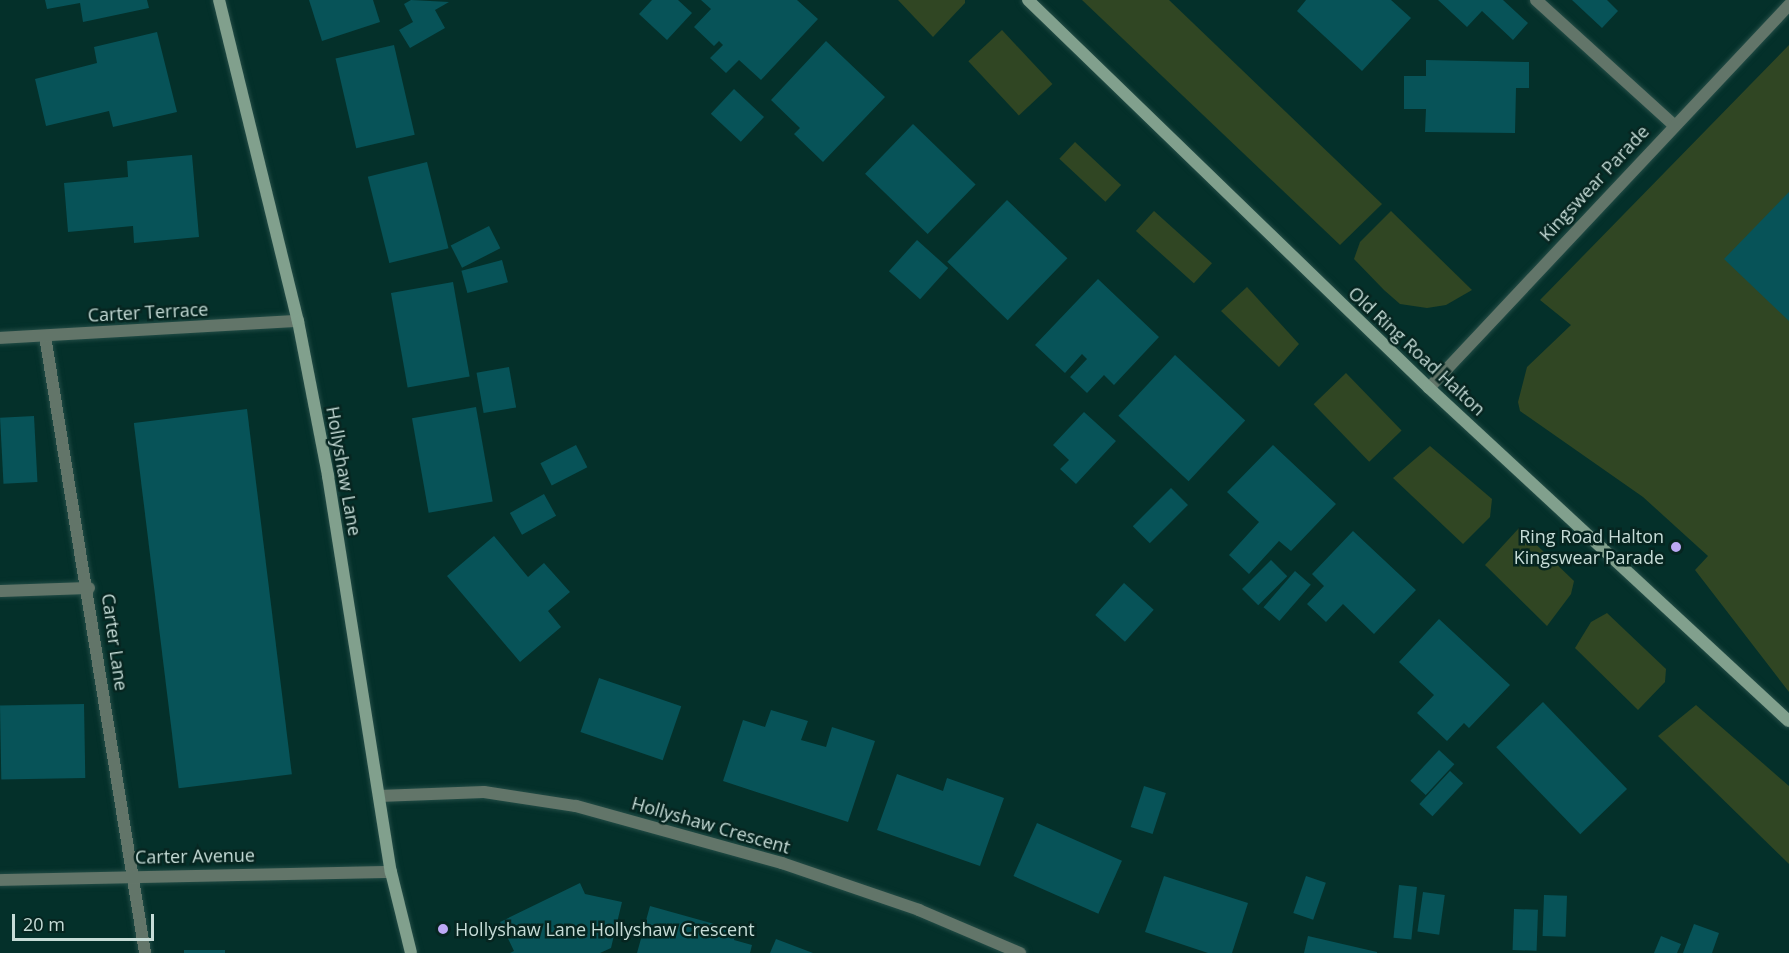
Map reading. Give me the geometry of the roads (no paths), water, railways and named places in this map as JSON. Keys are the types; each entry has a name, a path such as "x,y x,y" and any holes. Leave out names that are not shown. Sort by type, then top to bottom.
{"main road":[{"name":"Hollyshaw Lane","path":"219,0 298,321 391,872 411,953"},
{"name":"Old Ring Road Halton","path":"1028,0 1429,388 1789,721"}],"street":[{"path":"1536,0 1674,125"},
{"name":"Kingswear Parade","path":"1429,388 1674,125 1789,6"},
{"name":"Carter Terrace","path":"0,338 298,321"},
{"name":"Carter Lane","path":"45,336 88,588 130,875 145,953"},
{"path":"0,591 88,588"},
{"name":"Hollyshaw Crescent","path":"379,796 484,792 576,806 782,863 919,910 1020,953"},
{"name":"Carter Avenue","path":"0,880 130,875 391,872"}],"place":[{"name":"Ring Road Halton Kingswear Parade","path":"1676,547"},
{"name":"Hollyshaw Lane Hollyshaw Crescent","path":"443,929"}]}
